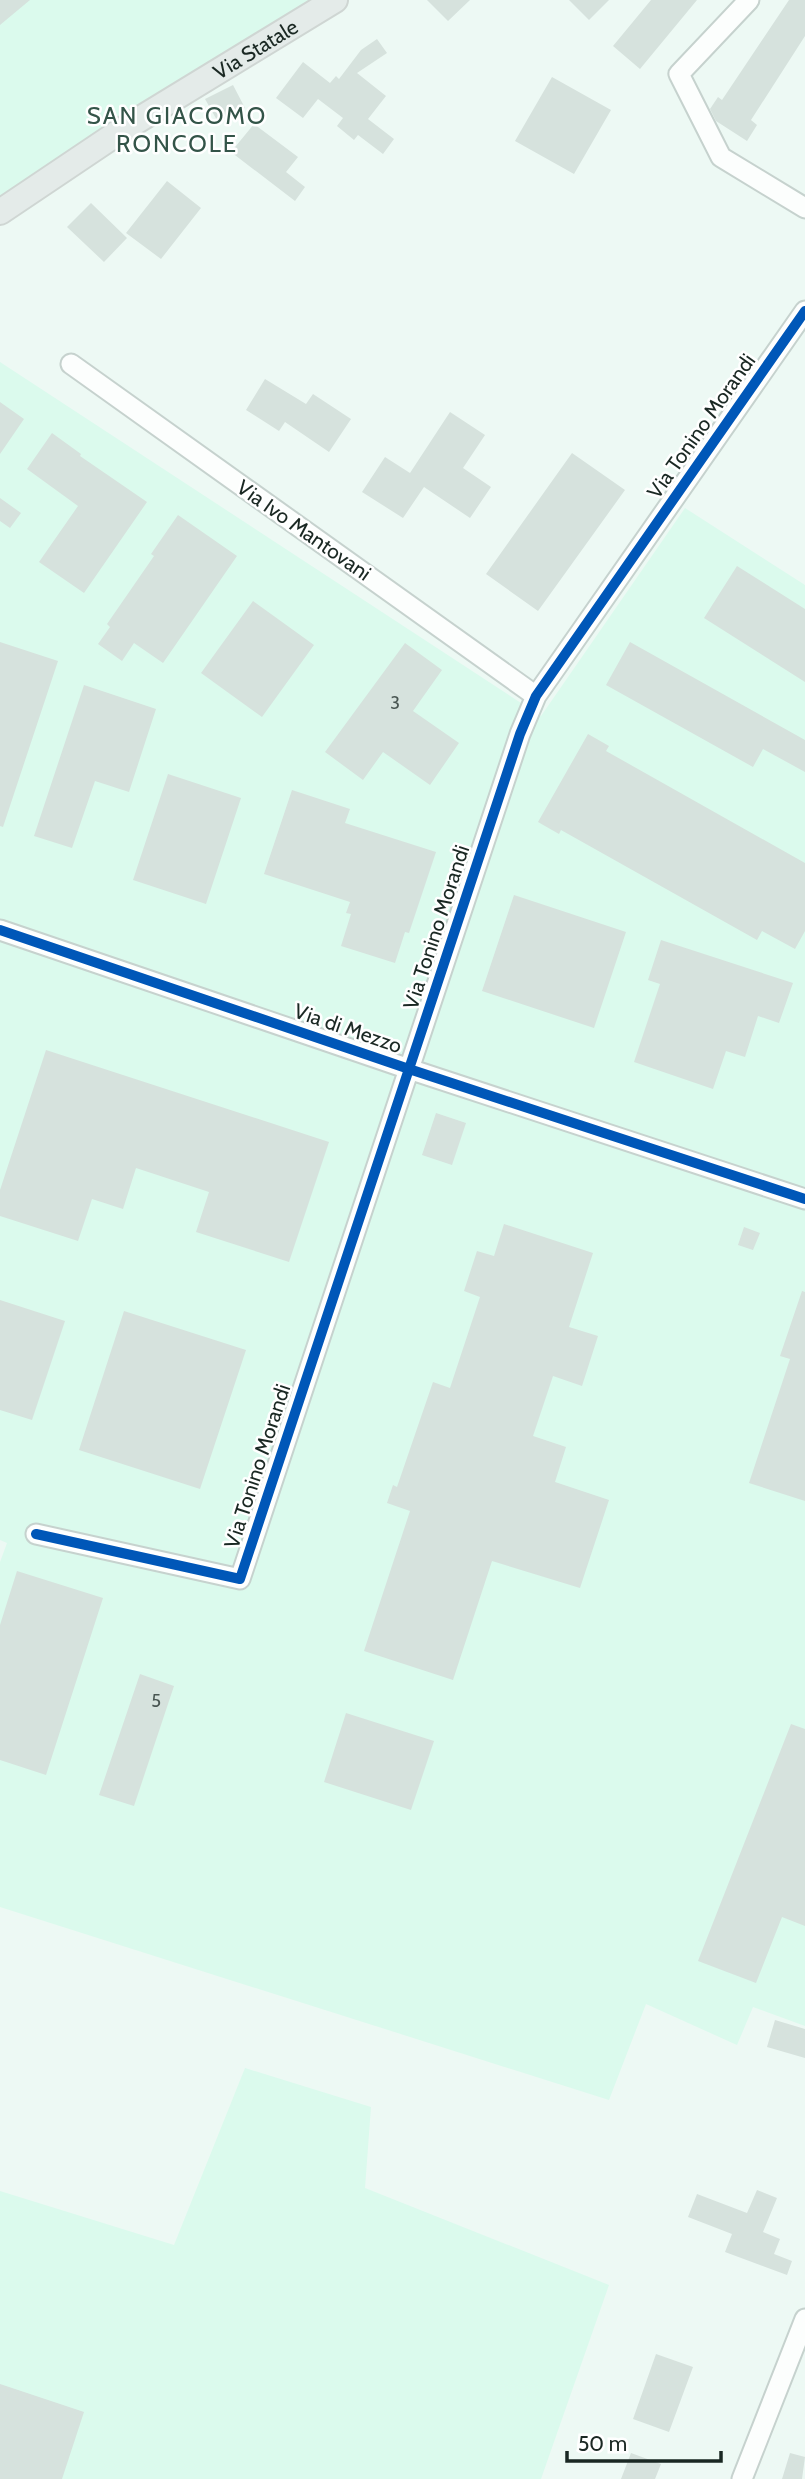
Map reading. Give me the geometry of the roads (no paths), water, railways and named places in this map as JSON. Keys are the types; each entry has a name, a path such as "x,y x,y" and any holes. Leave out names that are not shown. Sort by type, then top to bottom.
{"main road":[{"name":"Via Statale","path":"0,212 121,130 335,0"}],"street":[{"path":"749,0 679,74 721,157 805,208"},
{"name":"Via Tonino Morandi","path":"36,1534 240,1579 520,734 536,696 805,311"},
{"name":"Via Ivo Mantovani","path":"71,364 536,696"},
{"name":"Via di Mezzo","path":"0,930 409,1069 805,1199"},
{"path":"742,2479 805,2319"}],"district":[{"name":"SAN GIACOMO RONCOLE","path":"177,129"}]}
